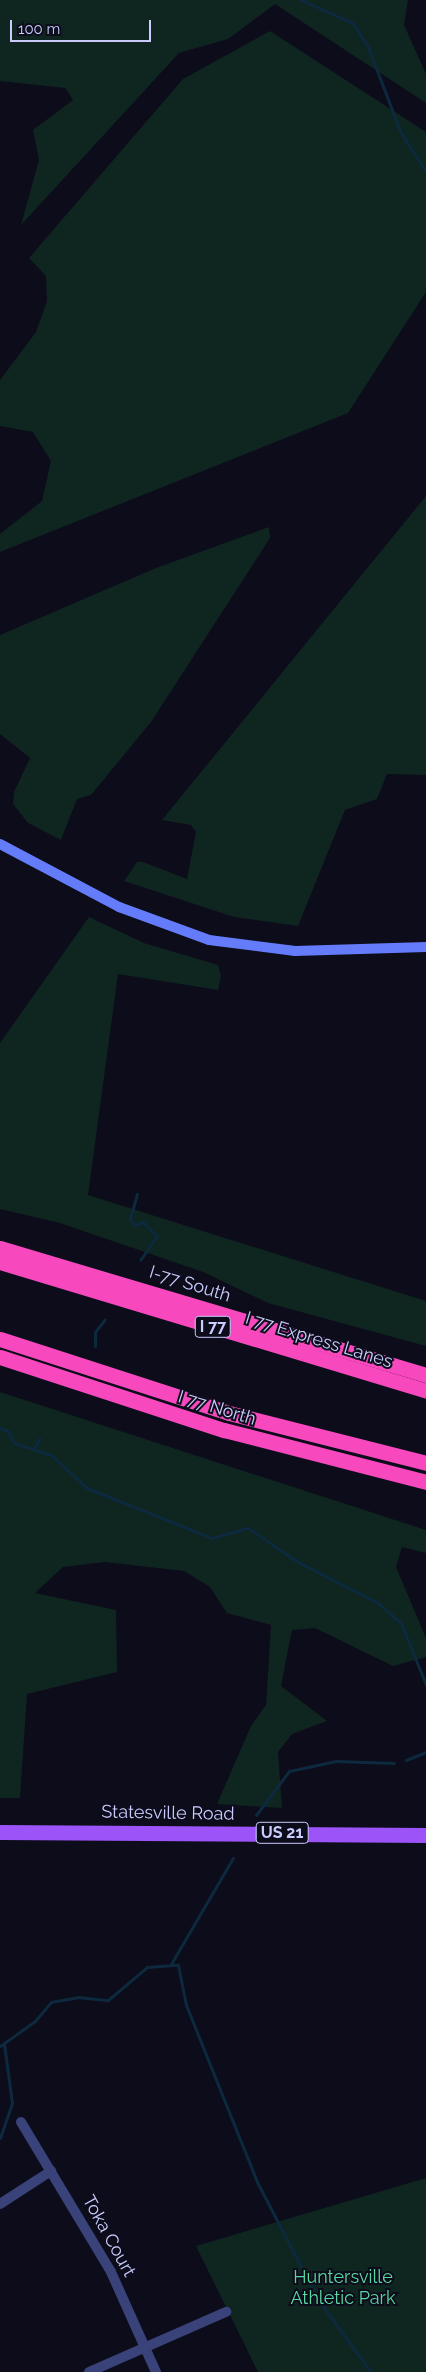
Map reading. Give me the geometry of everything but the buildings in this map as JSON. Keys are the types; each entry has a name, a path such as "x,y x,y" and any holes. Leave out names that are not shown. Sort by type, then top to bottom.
{"highway":[{"name":"I-77 South","path":"0,1248 426,1375"},
{"name":"I 77 Express Lanes","path":"0,1262 426,1392"},
{"path":"0,1339 229,1413 426,1463"},
{"name":"I 77 North","path":"0,1357 224,1430 426,1482"}],"main road":[{"path":"0,844 119,907 209,940 286,950 426,947"},
{"name":"Statesville Road","path":"0,1832 426,1835"}],"street":[{"name":"Toka Court","path":"21,2122 111,2272 143,2347 156,2372"},
{"path":"0,2204 51,2171"},
{"path":"89,2372 226,2312"}],"green space":[{"path":"0,0 408,0 404,25 426,74 426,103 275,4 228,39 179,53 21,225 39,160 33,130 73,100 65,88 0,81"},
{"path":"270,31 426,132 426,292 348,413 0,552 0,534 42,501 51,461 33,432 0,426 0,380 36,332 47,301 46,276 29,258 183,79"},
{"path":"426,496 426,775 387,774 377,799 345,810 298,926 234,917 124,881 137,862 143,862 187,879 196,832 191,825 162,820"},
{"path":"269,527 270,538 151,722 91,795 77,799 61,840 28,823 13,804 14,792 30,758 0,734 0,635 156,568"},
{"path":"89,917 144,943 218,965 221,976 218,990 118,974 88,1195 426,1301 426,1346 268,1303 203,1272 60,1223 0,1209 0,1043"},
{"path":"0,1392 426,1530 426,1553 402,1547 396,1567 426,1638 426,1657 393,1666 315,1628 292,1630 281,1686 327,1721 292,1734 278,1752 282,1808 217,1804 251,1726 266,1705 271,1625 227,1613 210,1587 184,1571 105,1562 63,1567 35,1593 116,1610 117,1672 27,1694 20,1798 0,1798"},
{"name":"Huntersville Athletic Park","path":"426,2178 426,2372 258,2372 196,2246"}],"waterway":[{"path":"301,0 353,23 368,47 400,131 426,172"},
{"path":"137,1194 130,1219 134,1225 143,1222 157,1236 140,1260"},
{"path":"95,1346 95,1332 105,1319"},
{"path":"0,1428 8,1431 14,1443 51,1455 87,1488 212,1538 248,1528 298,1562 378,1603 401,1623 426,1685"},
{"path":"35,1447 40,1438"},
{"path":"406,1760 426,1752"},
{"path":"256,1815 289,1771 336,1761 394,1763"},
{"path":"171,1964 233,1858"},
{"path":"0,2046 35,2021 51,2002 78,1997 108,2000 147,1967 178,1965 186,2005 257,2182 319,2301 371,2372"},
{"path":"0,2138 12,2103 4,2044"}]}
